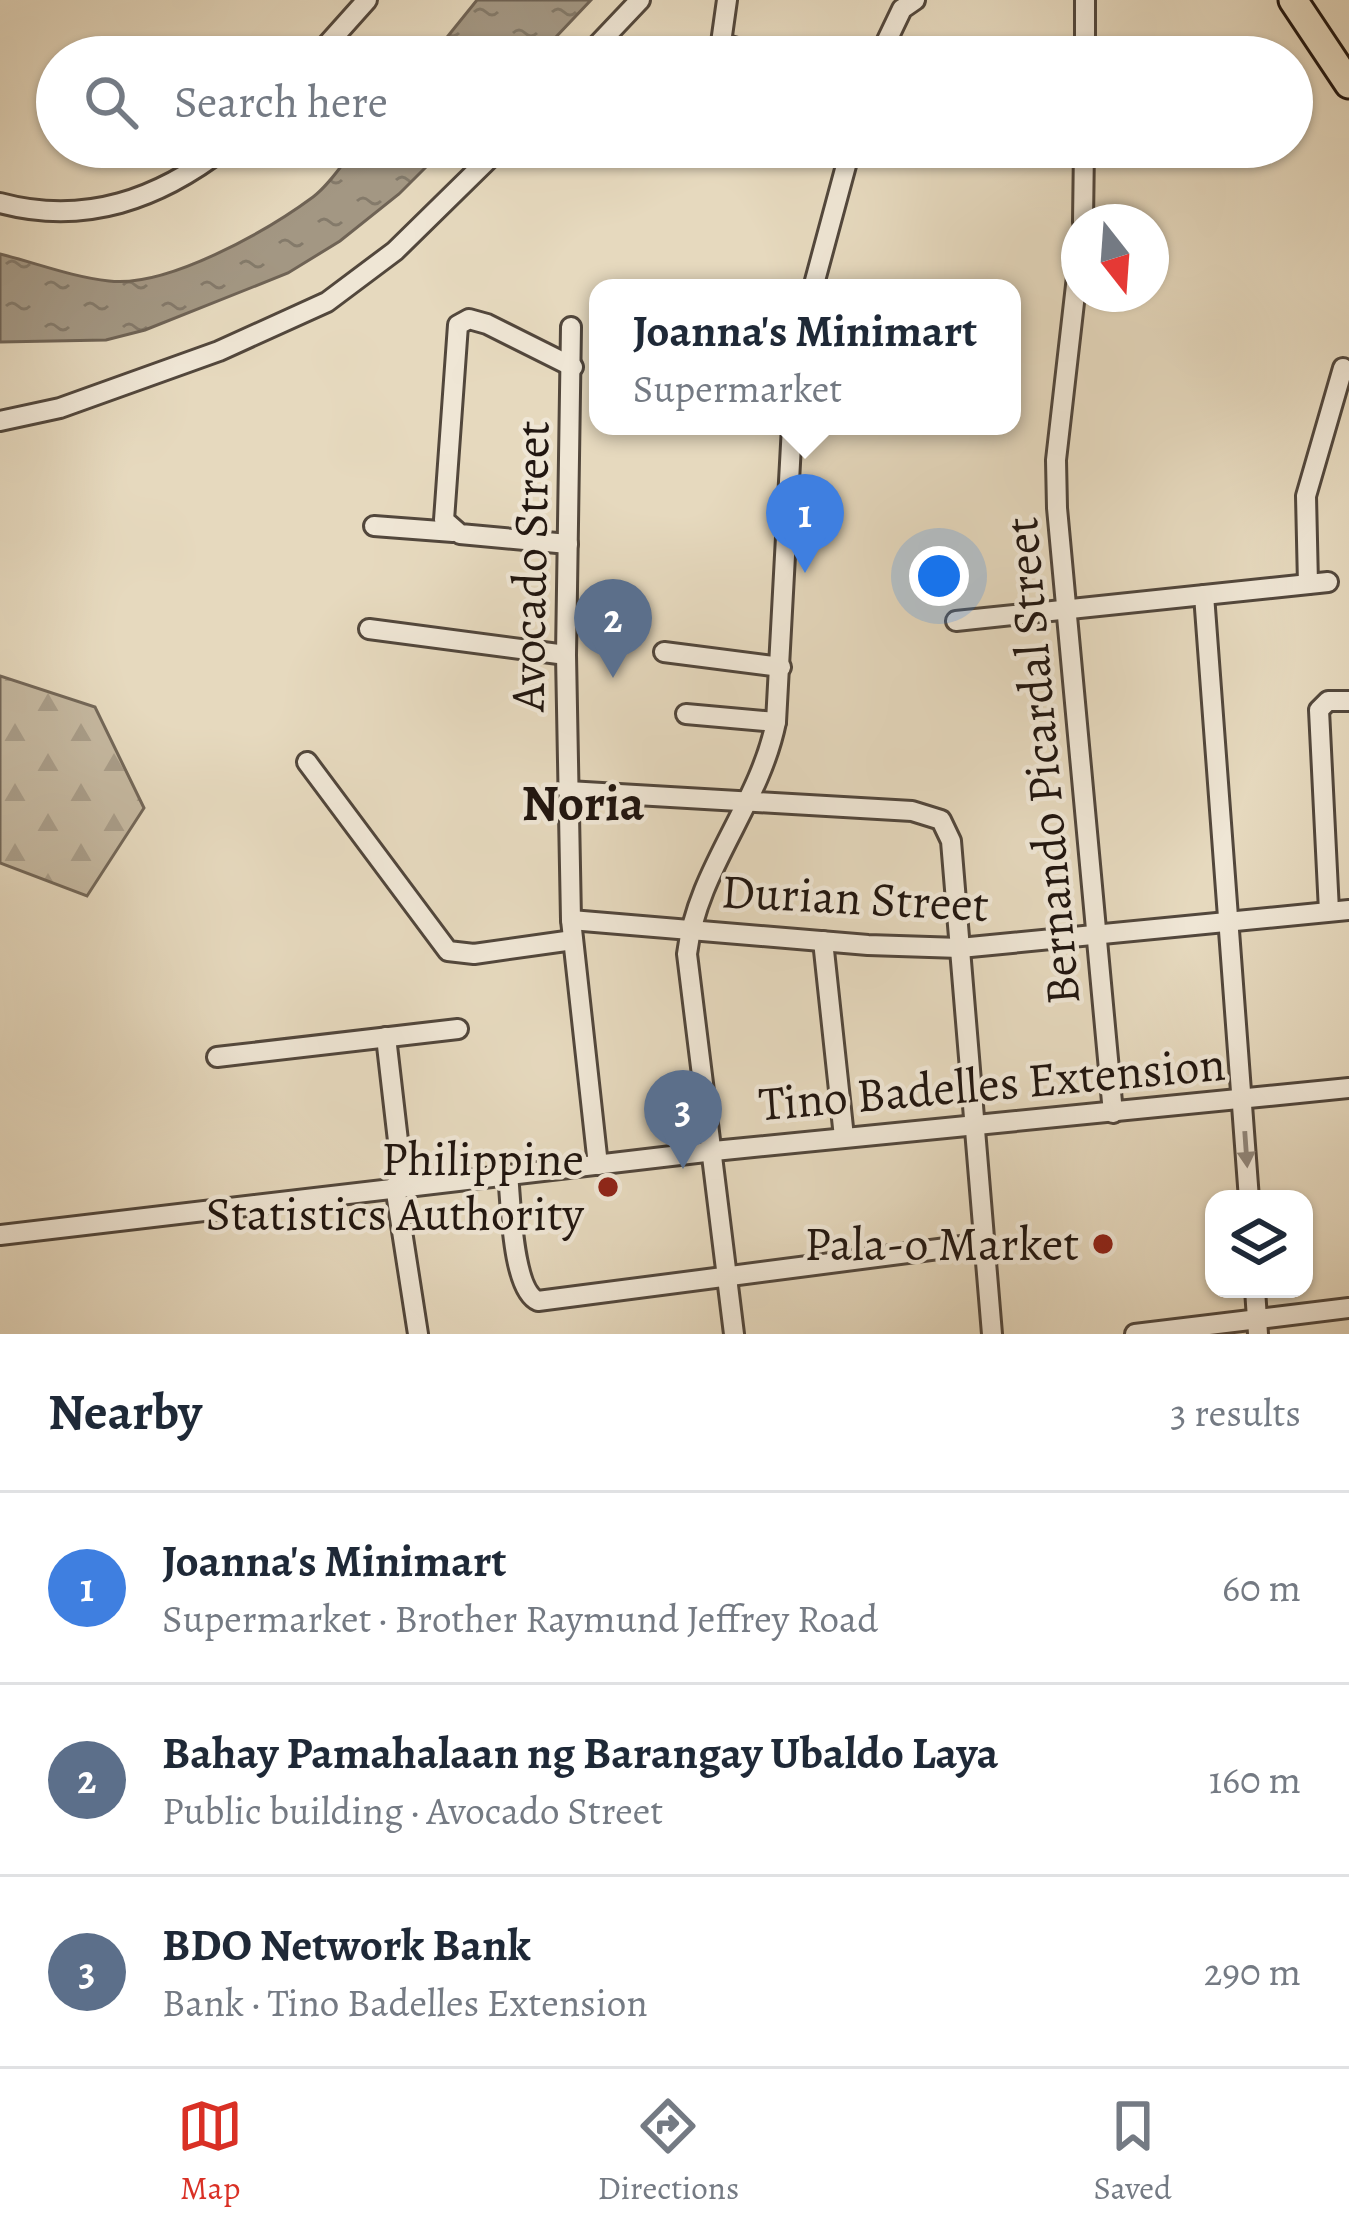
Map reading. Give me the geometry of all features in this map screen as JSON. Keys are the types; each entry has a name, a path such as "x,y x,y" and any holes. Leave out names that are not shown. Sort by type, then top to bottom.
{"highway":[{"path":"1293,0 1349,85"}],"street":[{"path":"335,36 367,0"},
{"path":"606,36 640,0"},
{"path":"723,36 727,0"},
{"path":"889,36 902,9 914,0"},
{"path":"1085,0 1085,36"},
{"path":"0,203 19,208 84,209 138,201 196,168"},
{"path":"0,422 60,408 219,351 327,302 395,251 480,168"},
{"path":"815,279 845,168"},
{"path":"1083,204 1084,168"},
{"name":"Bernando Picardal Street","path":"1073,312 1055,460 1113,1113"},
{"path":"453,532 444,520 458,325 469,319 487,324 573,368"},
{"name":"Avocado Street","path":"571,327 566,655 572,930 598,1166"},
{"path":"956,621 1318,583 1306,496 1343,368"},
{"path":"734,1334 714,1150 690,1002 690,928 716,861 767,764 776,722 792,435"},
{"path":"374,526 568,544"},
{"path":"1204,595 1248,1190"},
{"path":"369,629 566,655"},
{"path":"664,652 781,667"},
{"path":"1339,910 1319,710 1328,701 1349,701"},
{"path":"686,714 776,722"},
{"name":"Durian Street","path":"307,762 424,925 448,951 474,954 572,930 690,928 960,948 1096,938 1339,910"},
{"path":"568,791 912,811 940,820 951,841 992,1334"},
{"path":"823,941 844,1136"},
{"path":"217,1058 458,1029"},
{"path":"386,1036 418,1334"},
{"name":"Tino Badelles Extension","path":"0,1235 714,1150 1349,1088"},
{"path":"508,1174 524,1291 538,1301 985,1243"},
{"path":"1135,1334 1257,1326 1349,1309"}],"green space":[{"path":"0,676 95,707 144,808 87,896 0,863"}],"water":[{"path":"477,0 591,0 557,36 448,36"},
{"path":"339,168 425,168 340,241 288,273 145,330 106,340 0,342 0,254 109,281 159,276 244,240 325,186"}],"place":[{"name":"Joanna's Minimart","path":"805,573"},
{"name":"Bahay Pamahalaan ng Barangay Ubaldo Laya","path":"613,678"},
{"name":"BDO Network Bank","path":"683,1169"},
{"name":"Philippine Statistics Authority","path":"608,1187"},
{"name":"Pala-o Market","path":"1103,1244"}],"district":[{"name":"Noria","path":"583,803"}]}
